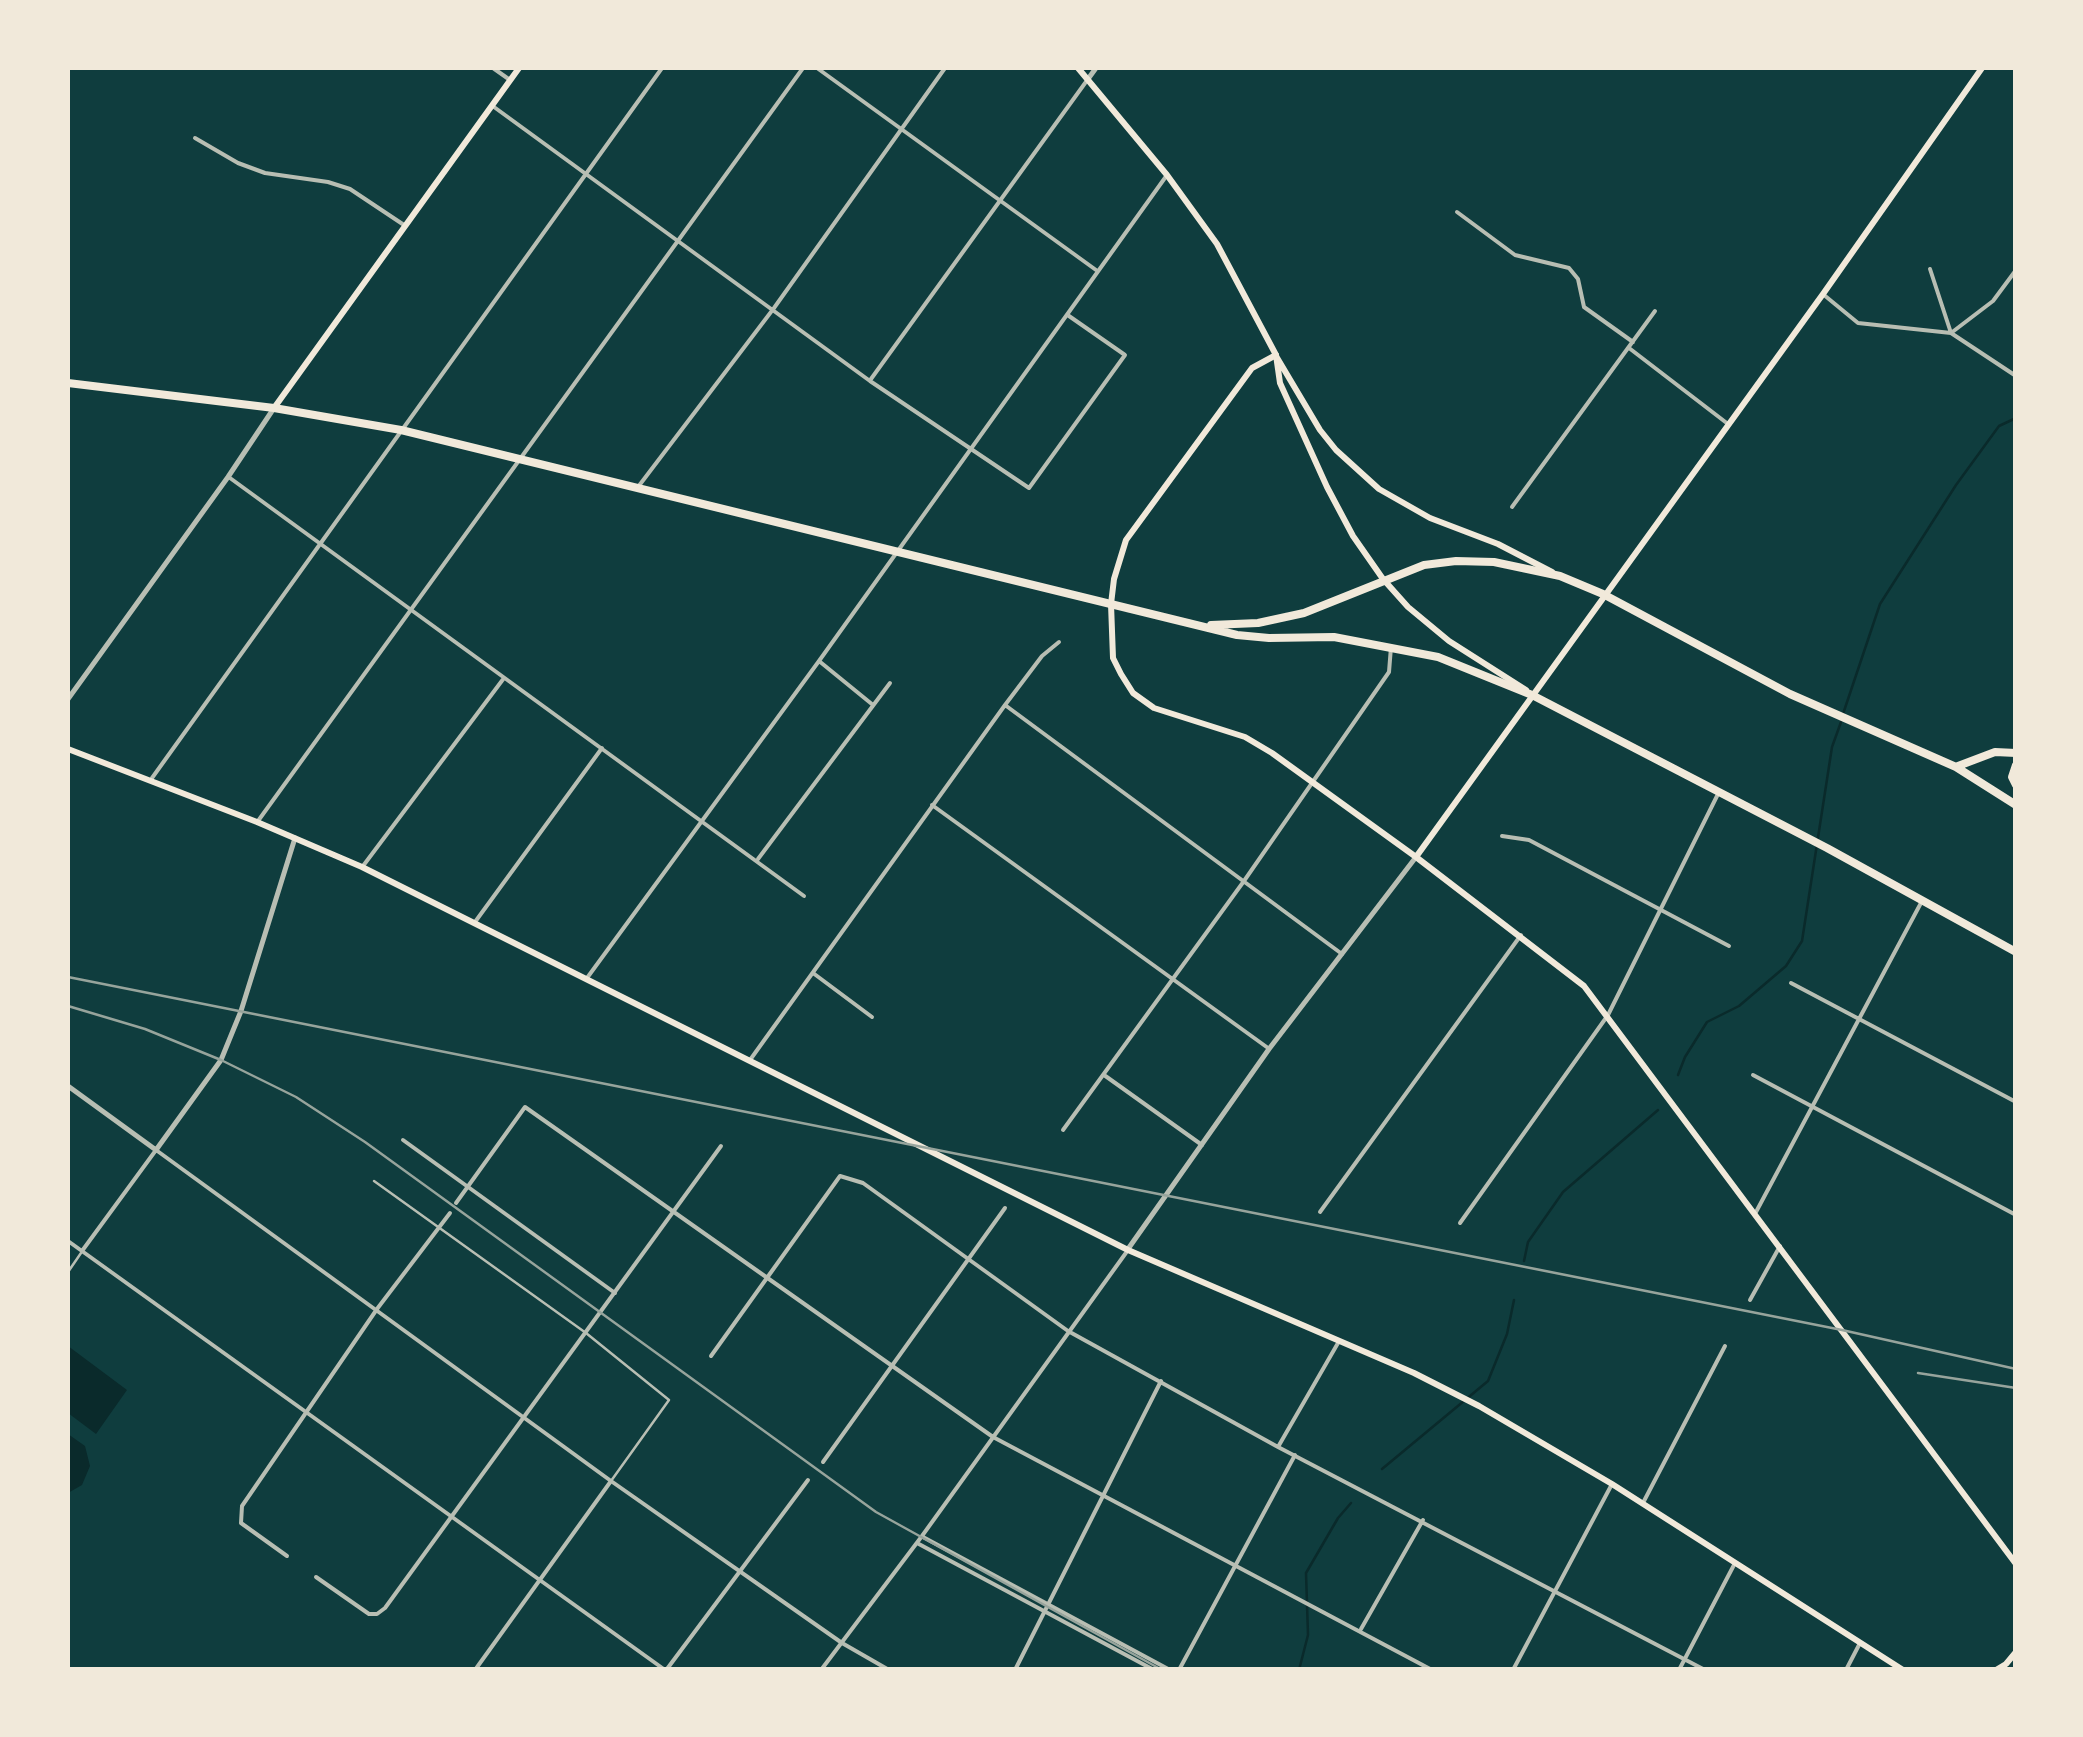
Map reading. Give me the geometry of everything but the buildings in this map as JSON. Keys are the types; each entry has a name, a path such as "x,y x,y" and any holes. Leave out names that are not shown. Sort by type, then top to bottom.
{"highway":[{"path":"68,383 274,408 402,430 1202,626 1270,638 1334,637 1438,657 1532,695 1797,832 2016,952"},
{"path":"1202,626 1258,623 1304,613 1424,565 1494,562 1560,576 1603,594 1832,714 1956,767 2016,806"},
{"path":"1956,767 1994,752 2016,753"},
{"path":"2016,765 2012,778 2016,785"}],"main road":[{"path":"274,408 519,68"},
{"path":"1078,68 1167,175 1217,244 1276,355 1336,450 1379,488 1430,518 1498,544 1560,576"},
{"path":"1416,856 1982,68"},
{"path":"1276,355 1280,383 1327,487 1353,536 1383,580 1448,641 1532,695"},
{"path":"1276,355 1252,368 1126,540 1111,604 1113,658 1133,693 1154,708 1246,738 1416,856 1584,986 2016,1564"},
{"path":"68,748 362,867 1128,1250 1340,1340 1478,1406 1612,1484 1902,1670"},
{"path":"1996,1670 2016,1652"}],"street":[{"path":"492,68 510,80"},
{"path":"151,780 662,68"},
{"path":"257,822 803,68"},
{"path":"817,68 1097,271"},
{"path":"638,487 774,308 945,68"},
{"path":"870,381 1096,68"},
{"path":"492,105 870,381 1029,488 1125,355 1068,316"},
{"path":"196,138 238,163 265,173 350,189 404,225"},
{"path":"586,978 1167,175"},
{"path":"1457,212 1516,255 1569,268 1578,280 1584,307 1728,424"},
{"path":"1930,269 1951,333"},
{"path":"1951,333 1993,300 2016,270"},
{"path":"1823,294 1858,323 1951,333 2016,376"},
{"path":"1512,507 1656,312"},
{"path":"68,698 274,408"},
{"path":"228,477 804,896"},
{"path":"749,1060 1005,705 1042,656 1059,642"},
{"path":"1064,1130 1244,882 1389,672 1391,647"},
{"path":"819,661 873,706"},
{"path":"362,867 504,678"},
{"path":"757,860 890,682"},
{"path":"1005,705 1342,954"},
{"path":"475,922 602,748"},
{"path":"1460,1222 1608,1016 1720,792"},
{"path":"932,805 1269,1049"},
{"path":"1502,836 1529,840 1729,946"},
{"path":"82,1251 221,1060 241,1011 295,838"},
{"path":"822,1670 1269,1049 1416,856"},
{"path":"1756,1212 1922,901"},
{"path":"1320,1212 1521,936"},
{"path":"813,973 872,1017"},
{"path":"1792,983 2016,1102"},
{"path":"1104,1075 1202,1145"},
{"path":"1753,1075 2016,1214"},
{"path":"68,1086 611,1480 842,1643 889,1670"},
{"path":"456,1203 525,1107 993,1437 1432,1670"},
{"path":"403,1140 615,1293"},
{"path":"316,1576 369,1614 377,1614 453,1518 720,1146"},
{"path":"711,1356 840,1176 863,1183 1068,1331 1294,1456 1705,1670"},
{"path":"822,1462 1005,1208"},
{"path":"288,1556 239,1518 242,1506 377,1309 450,1212"},
{"path":"68,1241 666,1670 808,1480"},
{"path":"1750,1300 1780,1246"},
{"path":"1278,1447 1340,1340"},
{"path":"1642,1503 1725,1346"},
{"path":"1014,1670 1161,1381"},
{"path":"1180,1670 1294,1456"},
{"path":"475,1670 611,1480"},
{"path":"1513,1670 1612,1484"},
{"path":"1360,1630 1423,1520"},
{"path":"922,1536 1170,1670"},
{"path":"917,1543 1154,1670"},
{"path":"1678,1670 1736,1564"},
{"path":"1846,1670 1860,1643"}],"lane":[{"path":"374,1181 586,1333 669,1400 611,1480"},
{"path":"68,1272 82,1251"}],"water":[{"path":"68,1346 127,1390 96,1434 68,1413"},
{"path":"68,1434 85,1446 90,1466 82,1485 68,1493"}],"waterway":[{"path":"1843,714 1880,604 1999,426 2016,418"},
{"path":"1678,1075 1707,1022 1739,1006 1786,966 1802,941 1832,747 1841,722"},
{"path":"1524,1261 1528,1242 1563,1192 1658,1110"},
{"path":"1382,1469 1488,1381 1507,1334 1514,1300"},
{"path":"1299,1670 1308,1635 1306,1573 1351,1503"}],"railway":[{"path":"68,977 1842,1330 2016,1369"},
{"path":"68,1006 145,1029 296,1097 365,1142 876,1512 1162,1670"},
{"path":"1918,1373 2016,1388"}]}
